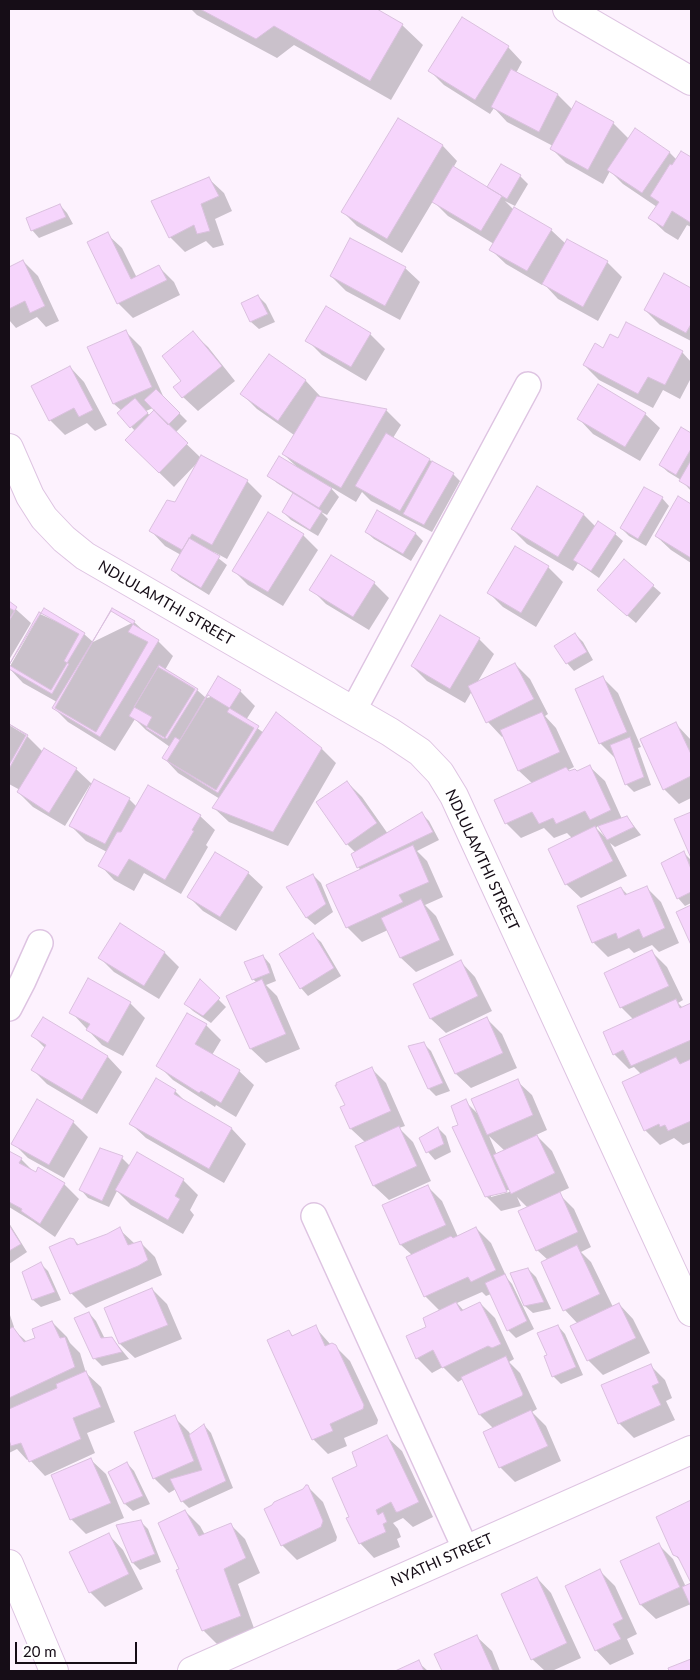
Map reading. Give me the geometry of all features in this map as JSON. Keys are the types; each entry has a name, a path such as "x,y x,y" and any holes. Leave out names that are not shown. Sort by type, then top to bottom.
{"street":[{"path":"567,9 691,81"},
{"name":"NDLULAMTHI STREET","path":"9,448 30,496 44,518 84,556 390,732 420,752 440,773 454,796 691,1312"},
{"name":"NYATHI STREET","path":"192,1671 691,1450"},
{"path":"9,1564 54,1671"}],"lane":[{"path":"353,711 528,385"},
{"path":"9,1008 40,943"},
{"path":"314,1216 466,1550"}],"building":[{"path":"200,9 377,9 403,24 370,81 274,26 256,39"},
{"path":"462,17 509,46 475,100 428,71"},
{"path":"511,69 558,94 539,132 491,107"},
{"path":"576,101 614,122 588,170 550,149"},
{"path":"398,118 443,145 387,239 341,212"},
{"path":"635,128 670,152 642,193 607,170"},
{"path":"681,151 691,157 691,223 672,211 663,227 648,218 659,202 650,196 670,164 672,165"},
{"path":"501,164 521,175 507,199 487,187"},
{"path":"453,166 502,196 481,231 432,202"},
{"path":"209,177 219,196 201,204 210,231 197,234 194,225 169,238 151,201"},
{"path":"60,204 66,217 31,231 26,218"},
{"path":"514,207 552,229 527,271 489,250"},
{"path":"108,232 131,279 159,265 167,280 117,304 87,242"},
{"path":"350,238 406,267 385,306 330,276"},
{"path":"567,239 608,261 583,307 542,284"},
{"path":"23,260 45,306 30,313 25,301 9,309 9,267"},
{"path":"664,273 691,288 691,324 686,333 644,310"},
{"path":"258,295 268,314 250,322 241,303"},
{"path":"326,306 371,333 351,367 305,341"},
{"path":"626,322 683,351 665,385 648,377 638,394 583,365 595,343 603,348 610,334 618,338"},
{"path":"126,330 152,387 113,404 87,347"},
{"path":"193,331 222,366 182,398 173,387 181,381 162,356"},
{"path":"269,354 306,380 278,421 240,394"},
{"path":"70,366 93,410 79,417 74,408 49,421 31,386"},
{"path":"598,384 646,413 625,447 577,419"},
{"path":"156,389 180,413 168,425 144,400"},
{"path":"317,396 387,409 341,488 282,454"},
{"path":"135,398 148,413 130,428 117,413"},
{"path":"154,410 188,443 159,473 125,440"},
{"path":"681,427 691,433 691,449 676,475 659,465"},
{"path":"386,433 430,459 400,511 355,486"},
{"path":"201,455 248,480 212,545 192,534 182,550 149,531 167,500 175,502"},
{"path":"279,456 332,488 319,508 267,476"},
{"path":"691,460 691,488 679,481"},
{"path":"432,461 454,473 424,525 403,514"},
{"path":"537,486 584,514 558,557 511,529"},
{"path":"644,487 663,497 638,539 620,528"},
{"path":"293,493 322,511 310,530 282,512"},
{"path":"678,496 691,504 691,558 655,536"},
{"path":"377,510 416,533 403,554 365,532"},
{"path":"268,512 304,534 268,592 232,571"},
{"path":"598,521 616,533 591,571 573,560"},
{"path":"189,538 220,556 201,588 171,570"},
{"path":"515,546 549,566 521,613 487,593"},
{"path":"331,555 375,582 353,617 309,590"},
{"path":"624,559 654,585 627,616 597,590"},
{"path":"9,601 17,607 9,619"},
{"path":"9,608 15,611 9,621"},
{"path":"44,608 85,633 51,690 9,665"},
{"path":"112,608 135,621 128,632 148,642 96,732 55,708"},
{"path":"111,611 159,640 100,737 52,708"},
{"path":"39,612 79,634 64,661 69,664 52,694 9,669 9,665"},
{"path":"440,615 480,638 450,689 411,666"},
{"path":"575,633 587,652 566,664 554,646"},
{"path":"515,663 534,699 486,723 468,686"},
{"path":"159,665 198,689 167,739 129,716"},
{"path":"158,667 195,689 164,739 146,728 152,717 134,707"},
{"path":"218,676 241,690 227,712 254,728 216,790 162,758 175,737 180,740"},
{"path":"603,676 627,732 599,744 575,689"},
{"path":"208,695 259,726 218,793 167,761"},
{"path":"276,712 322,748 273,832 212,808"},
{"path":"542,712 560,752 518,771 500,730"},
{"path":"676,722 691,754 691,776 663,790 640,739"},
{"path":"9,724 26,735 9,765"},
{"path":"9,724 28,735 9,769"},
{"path":"630,737 644,777 625,785 610,745"},
{"path":"44,748 77,768 49,813 17,792"},
{"path":"590,765 611,810 590,820 585,811 556,824 553,818 539,824 532,812 505,824 494,800 566,767 569,771 575,769 577,771"},
{"path":"94,779 130,798 105,844 69,826"},
{"path":"347,781 377,823 346,845 316,802"},
{"path":"148,785 201,815 192,830 194,831 165,880 129,859 118,877 98,866 117,832 121,832"},
{"path":"422,812 433,832 357,868 351,854"},
{"path":"691,812 691,858 674,819"},
{"path":"627,816 634,827 607,840 598,826"},
{"path":"595,826 613,861 565,885 548,849"},
{"path":"413,845 429,882 399,895 403,902 346,928 326,885"},
{"path":"684,851 691,869 691,892 677,899 661,863"},
{"path":"215,852 249,872 220,917 187,897"},
{"path":"313,874 326,904 306,918 286,887"},
{"path":"647,886 665,928 643,938 639,929 618,939 616,933 592,943 577,906 621,887 625,895"},
{"path":"421,899 440,940 400,958 381,918"},
{"path":"691,905 691,945 676,912"},
{"path":"120,923 165,952 144,986 98,958"},
{"path":"313,933 334,968 300,989 279,954"},
{"path":"652,950 669,986 620,1008 604,973"},
{"path":"263,955 270,973 252,980 244,962"},
{"path":"461,960 478,996 430,1019 413,984"},
{"path":"88,978 131,1002 108,1043 86,1030 90,1024 69,1013"},
{"path":"200,979 220,998 203,1016 184,1004"},
{"path":"262,979 286,1034 250,1049 226,996"},
{"path":"676,999 680,1008 691,1003 691,1040 631,1066 623,1050 613,1055 603,1032"},
{"path":"187,1013 207,1024 195,1044 240,1070 221,1103 201,1091 199,1093 156,1066"},
{"path":"43,1017 108,1056 82,1100 31,1070 46,1045 31,1036"},
{"path":"487,1017 503,1053 455,1074 439,1039"},
{"path":"424,1042 443,1083 428,1089 408,1046"},
{"path":"676,1057 680,1064 691,1059 691,1121 668,1131 665,1125 660,1127 659,1124 644,1131 622,1082"},
{"path":"372,1067 391,1111 350,1129 340,1107 345,1105 335,1085"},
{"path":"156,1078 176,1090 174,1094 232,1128 209,1169 129,1124"},
{"path":"518,1079 533,1115 487,1135 471,1099"},
{"path":"37,1099 74,1121 49,1165 11,1144"},
{"path":"466,1099 507,1192 485,1197 452,1127 458,1125 451,1106"},
{"path":"399,1126 417,1166 373,1186 355,1146"},
{"path":"438,1127 444,1144 426,1153 419,1138"},
{"path":"537,1135 555,1173 511,1194 493,1155"},
{"path":"100,1148 123,1156 102,1201 79,1190"},
{"path":"9,1151 22,1158 19,1163 36,1172 38,1167 65,1183 40,1224 21,1211 22,1209 9,1202"},
{"path":"137,1152 184,1179 175,1196 180,1199 168,1220 115,1190"},
{"path":"428,1185 446,1225 400,1245 382,1205"},
{"path":"560,1192 578,1232 536,1251 518,1211"},
{"path":"9,1225 21,1244 9,1251"},
{"path":"120,1227 128,1245 141,1241 148,1260 138,1266 70,1294 49,1247 70,1238 74,1239 77,1245"},
{"path":"476,1227 496,1270 471,1282 468,1277 424,1297 406,1257 451,1236 453,1238"},
{"path":"577,1245 600,1294 563,1311 541,1262"},
{"path":"41,1262 55,1292 32,1300 22,1272"},
{"path":"528,1268 544,1302 524,1306 510,1273"},
{"path":"505,1274 527,1321 507,1331 485,1283"},
{"path":"152,1288 168,1325 119,1344 104,1308"},
{"path":"456,1302 461,1311 480,1302 501,1344 492,1348 488,1346 442,1368 433,1350 416,1359 406,1336 426,1327 423,1318"},
{"path":"619,1303 636,1338 587,1361 570,1326"},
{"path":"89,1312 101,1338 112,1337 122,1352 93,1359 74,1318"},
{"path":"52,1321 60,1338 65,1337 75,1367 9,1398 9,1329 13,1327 24,1342 35,1338 32,1329"},
{"path":"316,1325 325,1346 332,1343 336,1345 364,1405 363,1409 330,1424 333,1431 312,1440 267,1340 289,1330 292,1336"},
{"path":"558,1325 576,1367 552,1377 544,1356 547,1355 537,1333"},
{"path":"506,1356 523,1394 479,1415 461,1377"},
{"path":"651,1364 659,1383 652,1386 661,1405 618,1424 601,1385"},
{"path":"86,1371 101,1407 73,1418 81,1439 29,1462 21,1443 11,1446 9,1440 9,1409 57,1388 56,1384"},
{"path":"531,1410 548,1446 499,1468 483,1432"},
{"path":"175,1415 194,1461 153,1479 134,1432"},
{"path":"204,1424 226,1481 181,1502 170,1479 202,1470 189,1435"},
{"path":"387,1435 419,1502 398,1512 396,1512 391,1502 376,1510 378,1515 383,1512 387,1522 383,1524 386,1532 359,1544 346,1518 349,1517 332,1478 357,1466 352,1452"},
{"path":"91,1458 111,1503 70,1520 51,1475"},
{"path":"127,1462 143,1496 124,1504 108,1472"},
{"path":"308,1485 323,1521 321,1527 281,1546 264,1509 274,1502 303,1489"},
{"path":"691,1500 691,1583 678,1557 673,1555 656,1517"},
{"path":"185,1510 199,1536 231,1523 246,1558 224,1569 241,1616 202,1631 176,1570 179,1569 158,1523"},
{"path":"141,1520 155,1554 132,1563 116,1525"},
{"path":"109,1533 129,1574 89,1593 69,1552"},
{"path":"659,1543 680,1587 640,1605 620,1561"},
{"path":"600,1569 623,1619 613,1624 621,1639 595,1651 565,1586"},
{"path":"537,1577 567,1643 531,1660 501,1594"},
{"path":"691,1583 691,1607 682,1587"},
{"path":"477,1635 493,1671 442,1671 434,1654"},
{"path":"691,1659 691,1671 669,1671 668,1668"},
{"path":"419,1660 424,1671 395,1671"}]}
